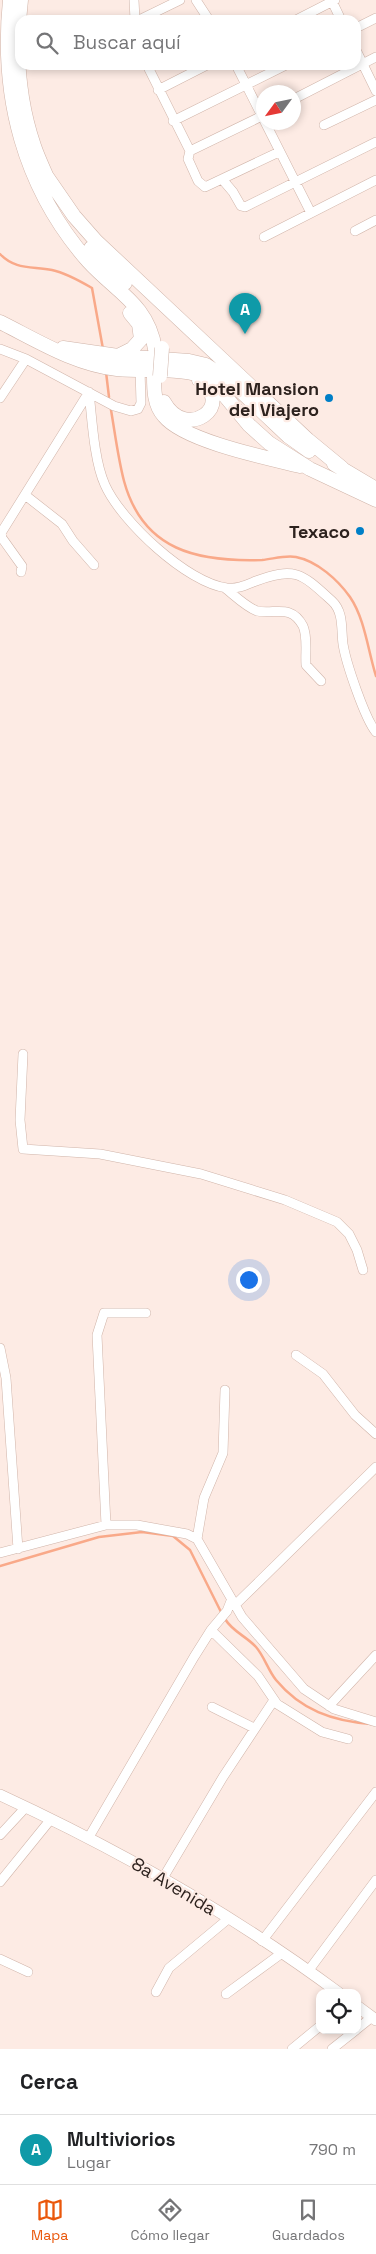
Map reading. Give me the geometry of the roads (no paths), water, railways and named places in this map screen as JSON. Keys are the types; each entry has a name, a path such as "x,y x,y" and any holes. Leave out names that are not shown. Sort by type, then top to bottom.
{"main road":[{"path":"10,0 6,51 8,83 15,122 37,187 54,225 73,255 132,314 139,324 141,339 132,349 117,360"},
{"path":"20,15 21,0"},
{"path":"18,70 19,81 34,146 60,205 73,226 156,318 160,329 157,376 158,406 164,416 174,426 200,438 310,469"},
{"path":"45,174 74,216 96,241 295,428 342,468"},
{"path":"37,187 68,236 90,262 146,318 159,349"},
{"path":"1,326 50,346 67,356 117,360 189,361 206,365 229,380 288,436 311,453 342,468 376,489"},
{"path":"117,360 140,370 188,373 211,379 258,435 310,469 376,500"},
{"path":"157,376 161,394 168,408 183,419 193,421 203,417 210,411 213,394 205,384 188,373"}],"street":[{"path":"134,0 135,15"},
{"path":"149,15 180,0"},
{"path":"196,0 206,15"},
{"path":"306,15 333,1 339,15"},
{"path":"361,26 376,18"},
{"path":"376,57 362,64 376,91"},
{"path":"148,70 190,151 188,158 200,184 207,186 279,152"},
{"path":"158,90 197,70"},
{"path":"238,70 256,104"},
{"path":"173,121 276,70"},
{"path":"301,95 350,70"},
{"path":"324,125 376,100"},
{"path":"190,151 256,121"},
{"path":"269,130 310,214"},
{"path":"222,179 244,207 376,142"},
{"path":"264,237 376,180"},
{"path":"355,232 376,220"},
{"path":"0,349 26,359 123,409 136,411 141,403 140,370"},
{"path":"0,398 26,359"},
{"path":"22,572 21,564 1,535 89,392"},
{"path":"89,392 99,463 105,484 114,501 145,536 175,564 199,578 225,588 258,611 286,611 297,618 303,626 306,638 306,665 321,680"},
{"path":"25,495 62,524 70,538 94,565"},
{"path":"225,588 238,588 278,573 288,572 297,574 335,603 342,621 343,644 348,661 368,722 376,732"},
{"path":"22,1054 20,1120 23,1149 100,1154 201,1174 286,1200 338,1222 349,1234 357,1250 363,1270"},
{"path":"106,1525 97,1335 104,1313 146,1313"},
{"path":"0,1348 6,1378 18,1549"},
{"path":"296,1355 323,1374 355,1415 376,1434"},
{"path":"197,1540 204,1498 223,1453 225,1390"},
{"path":"89,1837 213,1627 231,1606 376,1467"},
{"path":"0,1553 87,1528 106,1525 137,1525 187,1534 197,1540 231,1606 304,1689 329,1706 376,1722"},
{"path":"213,1627 258,1676 274,1700 322,1732 348,1739"},
{"path":"329,1706 376,1654"},
{"path":"163,1878 254,1728 274,1700"},
{"path":"212,1707 254,1728"},
{"path":"262,1941 376,1792"},
{"name":"8a Avenida","path":"0,1794 89,1837 163,1878 309,1970 334,1989"},
{"path":"0,1835 26,1807"},
{"path":"0,1882 51,1819"},
{"path":"309,1970 376,1880"},
{"path":"156,1992 169,1968 228,1919"},
{"path":"226,1994 282,1953"},
{"path":"0,1959 28,1972"},
{"path":"361,2009 374,2018 361,2027"},
{"path":"292,2049 316,2029"},
{"path":"332,2049 351,2034"}],"waterway":[{"path":"0,254 12,263 57,271 92,288 103,349"},
{"path":"106,372 109,397"},
{"path":"111,410 124,481 133,505 145,523 159,537 176,548 195,554 238,560 296,557 319,567 339,584 355,606 363,625 376,676"},
{"path":"0,1566 99,1537 142,1532 173,1536 190,1550 222,1614"},
{"path":"225,1619 256,1647 276,1680 296,1699 330,1717 371,1724"}],"place":[{"name":"Multiviorios","path":"245,334"},
{"name":"Hotel Mansion del Viajero","path":"329,398"},
{"name":"Texaco","path":"360,531"}]}
